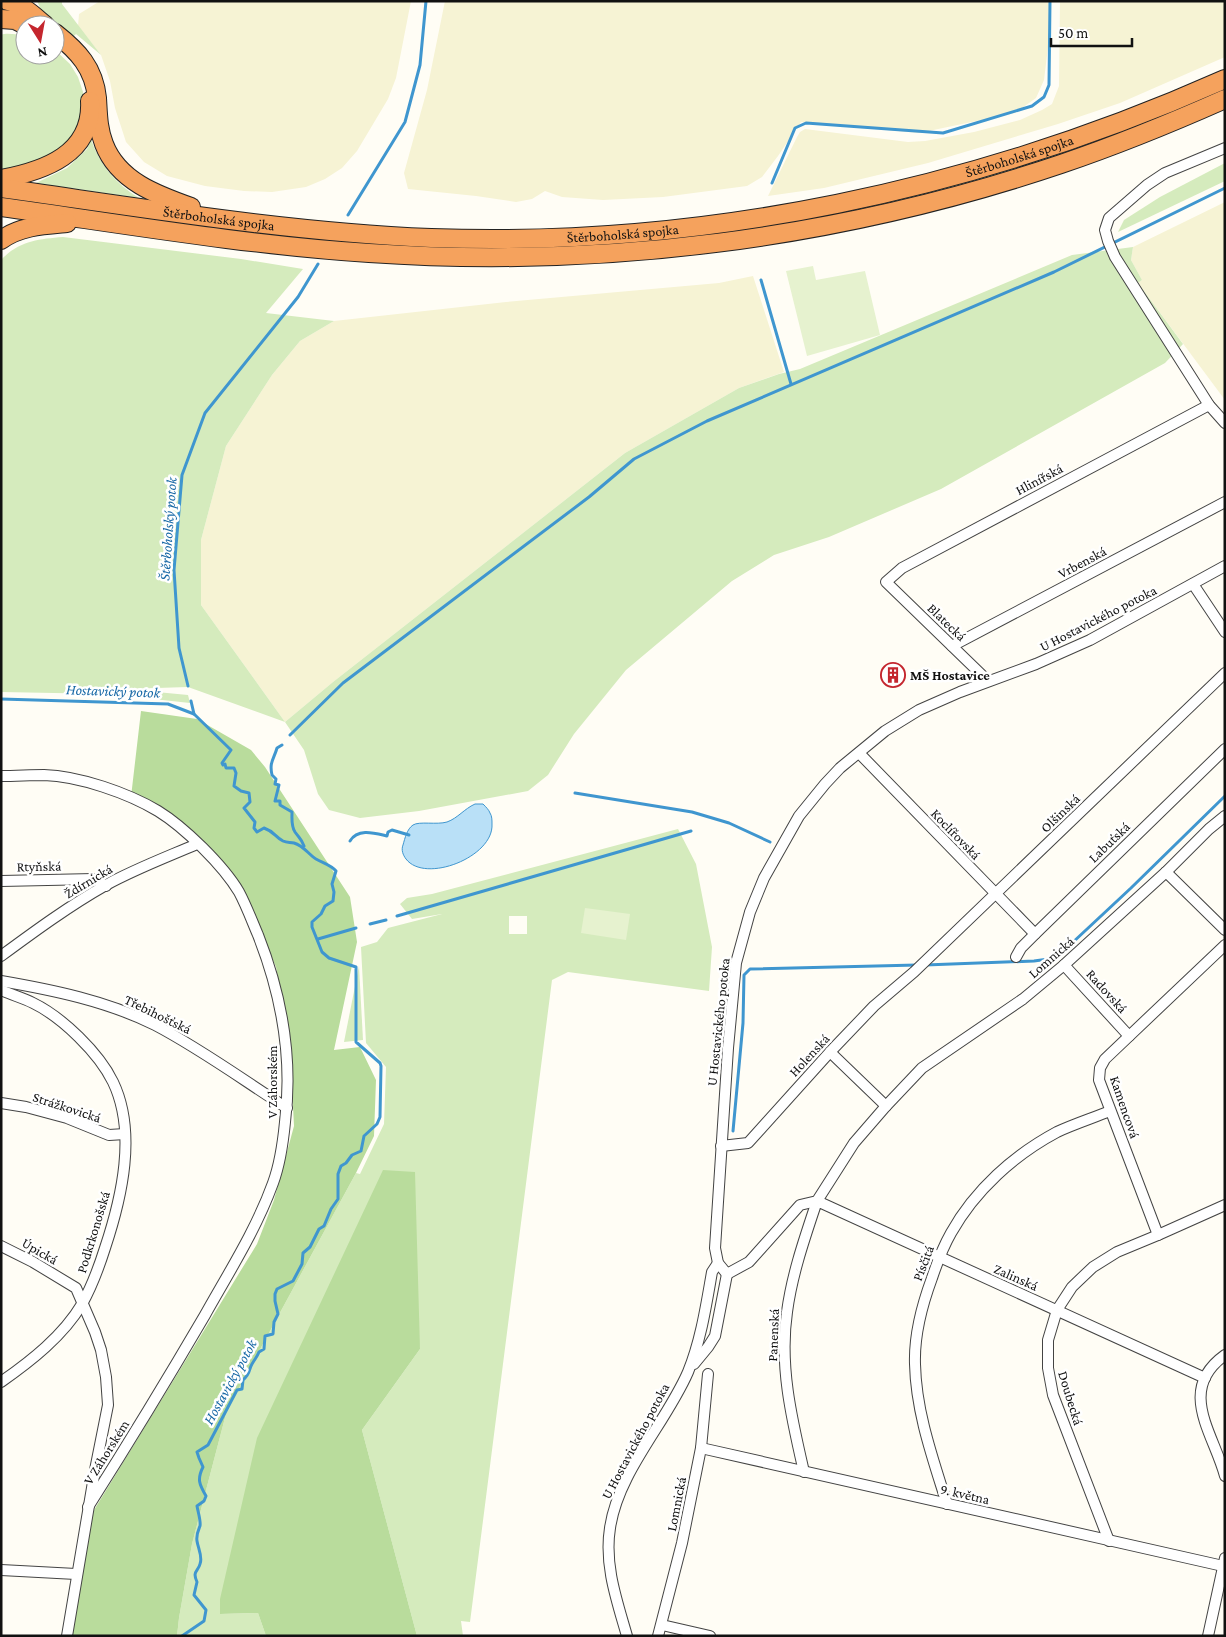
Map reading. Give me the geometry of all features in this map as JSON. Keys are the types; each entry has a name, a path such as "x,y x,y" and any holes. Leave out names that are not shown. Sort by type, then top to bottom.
{"highway":[{"path":"1,3 8,1 17,15"},
{"path":"1,8 6,14 17,15"},
{"path":"65,41 78,52 88,66 96,91 98,125 102,138 112,159 122,172 153,192 227,220"},
{"path":"1,178 28,173 57,162 75,146 83,132 90,110 87,84 73,58 65,51"},
{"name":"Štěrboholská spojka","path":"1,188 227,220 354,233 460,238 530,238 648,232 750,219 871,197 978,170 1139,116 1225,79"},
{"name":"Štěrboholská spojka","path":"1,207 310,248 423,256 550,256 654,250 711,244 798,231 854,220 962,194 1071,161 1130,139 1225,99"},
{"path":"1,240 14,233 40,226 70,222 110,222"}],"street":[{"path":"1225,148 1165,173 1147,185 1109,218 1105,230 1109,244 1165,337 1209,405 1225,423"},
{"name":"Hlinířská","path":"886,582 902,568 1209,405"},
{"name":"Vrbenská","path":"952,646 1225,502"},
{"name":"U Hostavického potoka","path":"627,1636 609,1564 608,1545 610,1527 614,1509 622,1489 687,1372 701,1333 712,1272 718,1263 715,1248 728,1048 736,963 750,912 764,878 798,816 825,784 859,753 885,731 919,710 1036,664 1090,640 1225,566"},
{"name":"Blatecká","path":"886,582 988,682"},
{"path":"1193,584 1225,632"},
{"name":"Olšinská","path":"914,972 1225,673"},
{"name":"Labuťská","path":"1016,957 1021,948 1035,934 1225,750"},
{"name":"Koclířovská","path":"859,753 1035,934"},
{"name":"V Záhorském","path":"1,776 46,775 100,786 157,811 172,821 215,861 238,890 269,964 284,1022 287,1049 287,1108 283,1142 274,1182 252,1232 152,1405 88,1507"},
{"name":"Lomnická","path":"817,1201 854,1143 922,1068 1021,1001 1064,965 1225,816"},
{"name":"Ždírnická","path":"1,956 38,928 106,886 132,872 197,844"},
{"path":"1166,872 1225,930"},
{"name":"Rtyňská","path":"1,881 94,879 106,886"},
{"name":"Kamencová","path":"1158,1235 1099,1080 1100,1068 1105,1059 1225,945"},
{"name":"Radovská","path":"1064,965 1129,1036"},
{"name":"Holenská","path":"722,1146 748,1143 830,1052 888,993 914,972"},
{"name":"Třebihošťská","path":"1,982 44,989 104,1004 153,1024 204,1053 287,1108"},
{"name":"Podkrkonošská","path":"1,990 46,1011 79,1037 92,1050 112,1080 123,1114 125,1134 123,1178 115,1217 98,1268 82,1304 52,1341 19,1370 1,1382"},
{"path":"830,1052 886,1106"},
{"name":"Strážkovická","path":"1,1103 26,1107 67,1118 109,1135 125,1134"},
{"name":"Písčitá","path":"947,1504 926,1434 919,1401 915,1363 918,1329 926,1293 939,1257 949,1235 963,1213 993,1178 1022,1154 1058,1132 1110,1111"},
{"path":"726,1274 749,1262 800,1205 817,1201"},
{"name":"Zalinská","path":"817,1201 1205,1378"},
{"name":"Panenská","path":"804,1472 790,1409 785,1366 786,1313 795,1269 817,1201"},
{"name":"Doubecká","path":"1108,1541 1053,1395 1048,1368 1048,1340 1057,1310 1072,1287 1093,1267 1117,1252 1225,1205"},
{"name":"Úpická","path":"1,1246 33,1262 76,1288 82,1304"},
{"path":"687,1372 715,1336 726,1274 718,1263"},
{"name":"V Záhorském","path":"67,1636 76,1574 108,1405 106,1377 101,1350 82,1304"},
{"path":"1225,1355 1214,1364 1205,1378 1200,1400 1202,1418 1225,1476"},
{"name":"Lomnická","path":"658,1636 682,1543 700,1448 708,1374"},
{"name":"9. května","path":"700,1448 1108,1541 1224,1562"},
{"path":"1208,1636 1224,1562"},
{"path":"1,1570 76,1574"},
{"path":"662,1625 710,1636"}],"shaded area":[{"path":"100,1 411,1 396,78 388,99 357,151 342,168 325,179 306,187 272,192 244,191 205,186 167,176 144,162 126,142 101,55 78,26 79,14"},
{"path":"445,1 1049,1 1049,39 1044,80 1036,98 1015,113 919,133 801,122 762,177 747,186 663,197 603,200 562,197 545,191 532,199 516,202 408,189 404,173 427,90"},
{"path":"1060,1 1225,1 1225,57 1120,103 1058,124 928,163 824,188 768,196 797,137 805,129 908,142 925,141 974,132 1020,120 1052,104 1059,86"},
{"path":"1225,202 1225,400 1138,283 1142,280 1131,260 1133,247"},
{"path":"753,276 784,372 739,388 625,453 333,682 285,722 201,605 201,540 226,446 272,375 300,341 334,321 506,302 719,283"}],"green space":[{"path":"37,1 62,1 62,4 101,55 76,34 72,38 65,32 65,15 45,15"},
{"path":"15,34 15,65 65,65 65,59 78,77 83,92 83,105 78,131 54,156 1,173 1,35"},
{"path":"1225,87 1225,93 1185,110 1019,170 850,214 681,240 495,251 338,244 341,239 463,245 938,189 1018,166"},
{"path":"91,139 94,148 109,173 139,198 36,183 67,168 87,149"},
{"path":"1225,163 1225,181 1118,232 1124,220 1160,197"},
{"path":"201,224 328,238 326,243 201,227"},
{"path":"63,237 241,259 303,269 266,313 334,321 300,341 272,375 226,446 201,540 201,605 285,722 188,687 125,689 188,695 190,703 107,694 1,692 1,260 15,249 29,242"},
{"path":"1133,247 1131,260 1142,280 1138,283 1183,344 1165,363 941,489 829,537 774,555 732,581 626,670 574,734 548,775 528,791 419,811 360,818 329,810 318,794 304,750 285,722 333,682 625,453 739,388 800,369 1072,255"},
{"path":"813,266 816,280 865,271 880,335 807,356 786,271"},
{"path":"141,711 197,719 251,750 265,767 350,897 357,942 334,1050 360,1047 376,1080 374,1136 356,1173 227,1410 192,1544 177,1636 69,1636 94,1510 257,1244 274,1200 294,1126 290,1046 276,967 248,902 200,842 131,797"},
{"path":"678,829 696,864 712,947 709,991 568,972 552,980 470,1622 461,1621 463,1636 417,1636 362,1430 420,1349 384,1170 221,1614 258,1613 266,1636 177,1636 192,1544 227,1410 356,1173 360,1174 384,1124 386,1067 366,1043 361,947 377,942 388,928 442,914 412,919 400,904 407,898 432,894","holes":["509,916 527,916 527,934 509,934"]},
{"path":"585,908 630,914 626,940 581,933"},
{"path":"359,966 363,1040 344,1042"},
{"path":"383,1170 415,1172 420,1349 362,1430 417,1636 266,1636 258,1613 220,1614 220,1599 257,1438"}],"water":[{"path":"475,804 483,804 487,808 491,815 492,824 490,836 482,847 471,856 442,868 428,869 415,866 406,859 402,847 408,831 413,825 447,822"}],"waterway":[{"name":"Štěrboholský potok","path":"348,215 405,122 420,65 426,1"},
{"path":"772,183 795,128 806,123 943,133 1032,106 1044,97 1049,85 1050,1"},
{"path":"290,735 343,683 589,497 634,459 707,421 1054,272 1225,188"},
{"name":"Štěrboholský potok","path":"188,686 179,648 174,570 182,475 205,413 298,297 318,264"},
{"path":"761,280 791,384"},
{"name":"Hostavický potok","path":"1,699 168,704 194,714 231,750 222,763 223,765 225,764 226,768 234,768 236,773 234,786 241,791 249,793 250,802 244,808 255,822 254,828 257,832 264,828 283,841 301,846 316,859 336,871 332,884 334,892 333,901 325,906 321,914 312,922 312,927 322,952 329,958 356,967 356,1042 381,1066 380,1117 377,1124 364,1136 361,1151 352,1155 341,1166 338,1174 338,1199 331,1209 324,1226 319,1229 310,1247 303,1253 302,1264 293,1281 277,1289 275,1301 278,1314 274,1322 273,1334 265,1336 264,1349 259,1352 243,1380 242,1389 237,1390 208,1445 197,1452 203,1467 200,1482 206,1496 204,1501 197,1506 200,1519 197,1539 201,1561 195,1574 197,1582 194,1595 206,1610 204,1621 182,1636"},
{"name":"Štěrboholský potok","path":"191,701 194,714"},
{"path":"282,745 277,748 271,764 272,775 276,779 275,784 279,785 275,801 280,801 280,805 292,812 293,827 304,846"},
{"path":"575,793 692,812 729,823 770,842"},
{"path":"925,965 1034,961 1056,958 1225,796"},
{"path":"350,841 357,834 367,832 387,836 388,832 392,830 409,835"},
{"path":"397,916 691,831"},
{"path":"370,924 386,920"},
{"path":"318,939 356,928"},
{"path":"733,1131 743,1023 744,975 750,969 917,965"}],"place":[{"name":"MŠ Hostavice","path":"893,675"}]}
